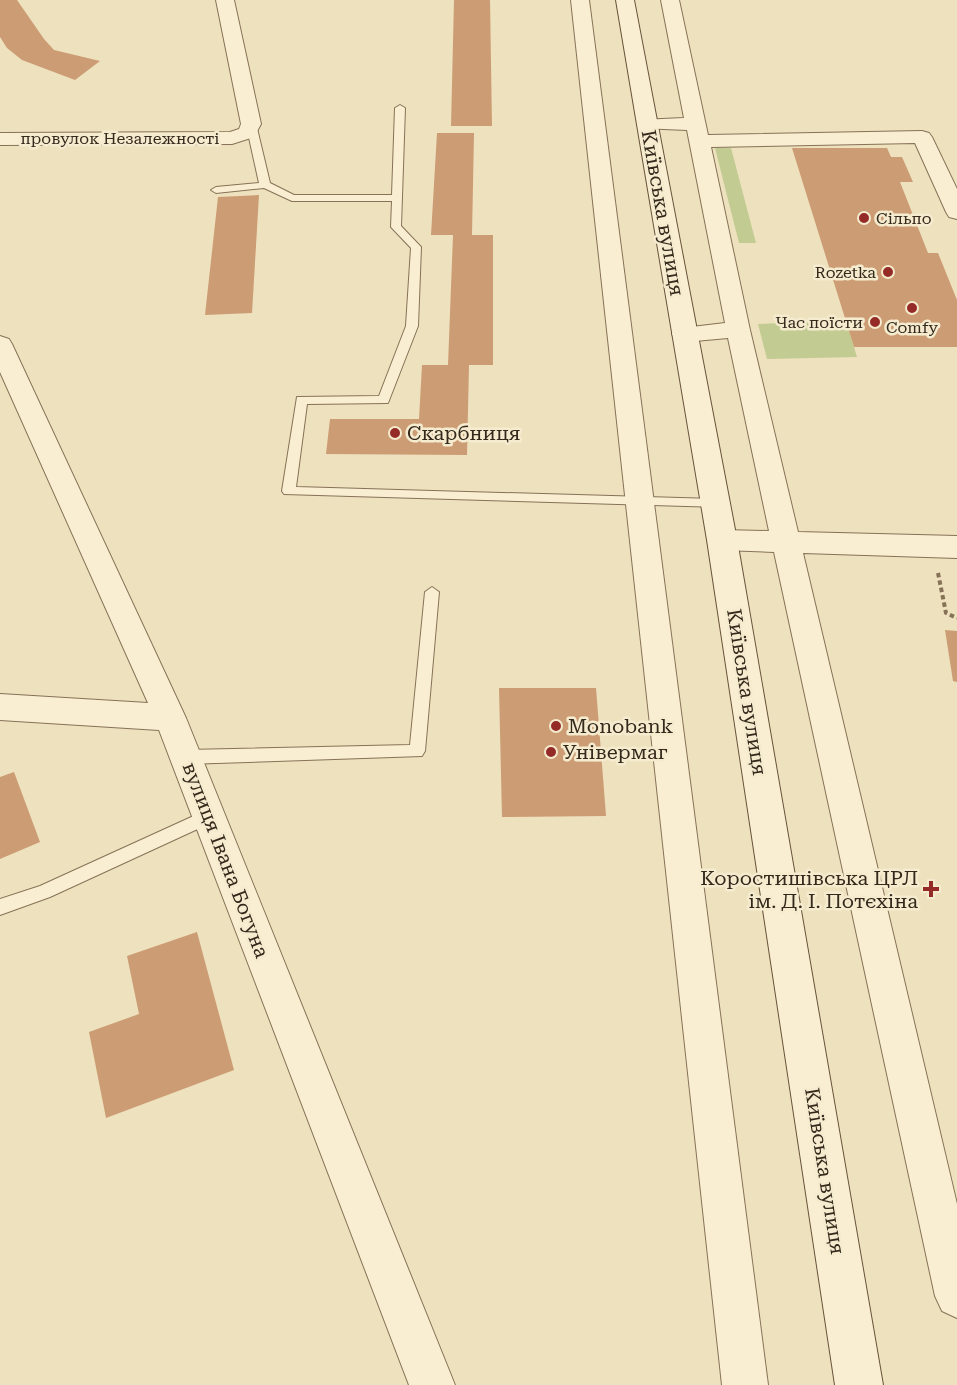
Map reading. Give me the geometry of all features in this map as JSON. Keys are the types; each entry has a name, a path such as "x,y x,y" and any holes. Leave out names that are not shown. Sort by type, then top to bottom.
{"main road":[{"name":"Київська вулиця","path":"625,0 722,540 860,1385"}],"street":[{"path":"225,0 251,124"},
{"path":"580,0 745,1385"},
{"path":"670,0 738,330 957,1296"},
{"name":"провулок Незалежності","path":"0,139 232,138 247,133 251,124"},
{"path":"647,124 699,133 922,137 957,212"},
{"path":"684,334 738,330"},
{"name":"вулиця Івана Богуна","path":"0,344 170,718 432,1385"},
{"path":"722,540 945,546"},
{"path":"0,707 170,718"}],"lane":[{"path":"400,108 396,227 416,248 412,326 384,400 301,400 289,491 715,504"},
{"path":"251,124 265,185"},
{"path":"216,190 265,185 292,198 397,198"},
{"path":"186,757 417,751 432,592"},
{"path":"0,907 44,892 208,816"}],"path":[{"path":"945,546 946,613 957,618"}],"green space":[{"path":"715,148 731,148 756,243 739,243"},
{"path":"846,321 857,357 767,359 758,324"}],"building":[{"path":"0,0 17,0 54,50 100,61 75,80 22,60 7,48 0,37"},
{"path":"454,0 490,0 492,126 451,126"},
{"path":"437,133 474,133 472,235 493,235 493,365 469,365 467,455 326,454 330,419 419,419 422,365 448,365 453,235 431,235"},
{"name":"Сільпо","path":"792,148 887,148 891,157 902,157 913,182 900,182 928,253 938,253 957,300 957,347 854,347"},
{"path":"259,195 252,313 205,315 218,197"},
{"path":"945,630 957,631 957,682 953,681"},
{"name":"Універмаг","path":"499,688 596,688 606,816 502,817"},
{"path":"14,772 40,842 0,859 0,777"},
{"path":"197,932 234,1070 106,1118 89,1032 139,1014 127,956"}],"place":[{"name":"Сільпо","path":"864,218"},
{"name":"Rozetka","path":"888,272"},
{"name":"Comfy","path":"912,308"},
{"name":"Час поїсти","path":"875,322"},
{"name":"Скарбниця","path":"395,433"},
{"name":"Monobank","path":"556,726"},
{"name":"Універмаг","path":"551,752"},
{"name":"Коростишівська ЦРЛ ім. Д. І. Потєхіна","path":"931,889"}]}
